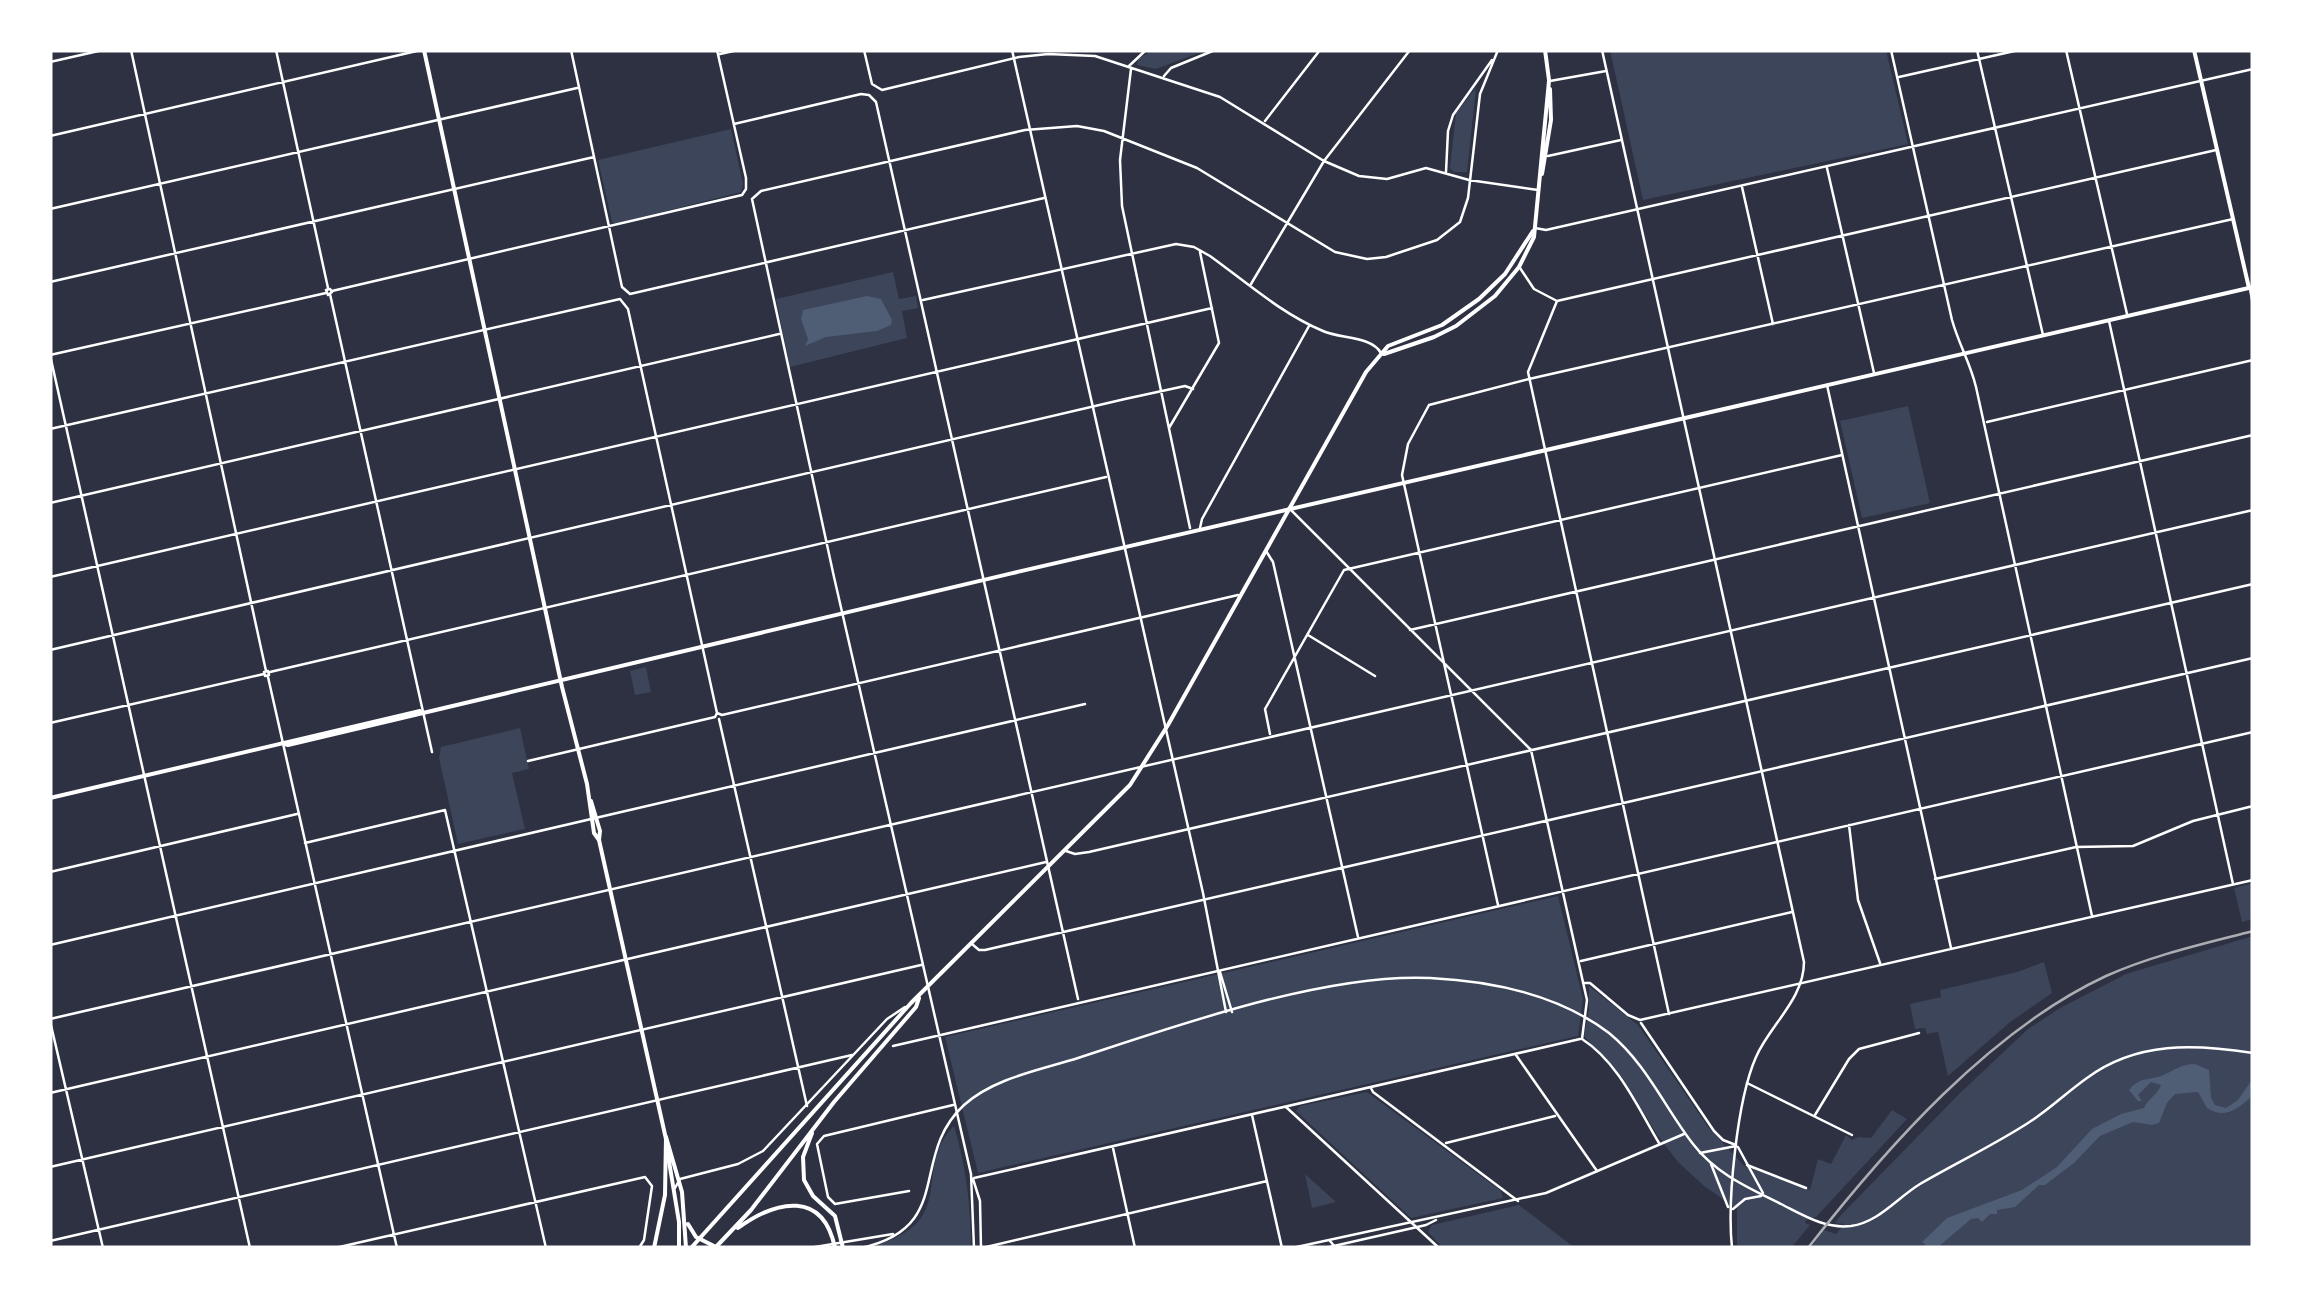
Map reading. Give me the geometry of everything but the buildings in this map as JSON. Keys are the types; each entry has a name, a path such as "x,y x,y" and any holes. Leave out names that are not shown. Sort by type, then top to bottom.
{"main road":[{"path":"423,50 560,678 658,1100 685,1248"},
{"path":"1541,177 1548,156 1552,106 1545,50"},
{"path":"50,798 1191,530 2251,287 2194,50"},
{"path":"1382,354 1456,326 1495,296 1519,267 1534,237 1549,82"},
{"path":"685,1248 712,1228 911,1003 1124,793 1165,730 1366,372 1388,346 1452,320 1480,299 1505,274 1533,229"},
{"path":"686,1220 696,1237 716,1248 916,1007 919,998"},
{"path":"816,1125 802,1157 802,1170 810,1193 834,1216 843,1246"},
{"path":"666,1137 680,1179 686,1220 685,1248"},
{"path":"654,1248 666,1188 666,1137"},
{"path":"727,1236 757,1216 799,1205 824,1216 835,1246"}],"street":[{"path":"50,62 104,50"},
{"path":"131,50 282,744 398,1248"},
{"path":"276,50 432,752"},
{"path":"50,136 423,50"},
{"path":"571,50 622,286 627,293 1045,198"},
{"path":"250,1248 50,355 736,198 745,192 747,183 718,52 738,50"},
{"path":"864,50 876,88 886,89 1014,58 1048,54 1096,56"},
{"path":"1012,50 1204,898 1226,1013"},
{"path":"1088,50 1220,98 1344,171 1371,178 1394,178 1426,168 1469,180 1540,190"},
{"path":"1146,50 1129,68 1120,184 1129,252 1191,530"},
{"path":"1162,77 1172,68 1215,50"},
{"path":"1264,122 1320,50"},
{"path":"1250,285 1324,161 1410,50"},
{"path":"1602,50 1804,962 1802,983 1763,1042 1746,1083 1730,1212 1732,1248"},
{"path":"1891,50 1944,285 1963,353 1969,356 2092,916"},
{"path":"1977,50 2044,335"},
{"path":"1898,77 2018,50"},
{"path":"2066,50 2127,315"},
{"path":"1446,172 1452,115 1497,52"},
{"path":"974,1248 972,1178 842,613 752,207 753,197 1030,130 1076,126 1122,138 1197,168 1345,255 1368,259 1399,254 1438,240 1454,230 1464,214 1480,94 1497,52"},
{"path":"1549,82 1607,70"},
{"path":"1533,229 1546,230 1638,210 2253,70"},
{"path":"50,209 579,87"},
{"path":"734,124 860,94 871,96 877,106 1079,1002"},
{"path":"1548,156 1623,140"},
{"path":"1519,267 1534,289 1558,301 2217,150"},
{"path":"50,282 594,157"},
{"path":"1826,167 1874,373"},
{"path":"1742,186 1774,324"},
{"path":"1498,907 1404,481 1406,449 1430,405 2233,219"},
{"path":"920,301 1176,244 1200,250 1310,325 1328,334 1371,343 1382,354"},
{"path":"1168,430 1220,343 1200,250"},
{"path":"2251,287 2253,305"},
{"path":"50,429 622,300 628,308 808,1106"},
{"path":"1558,301 1528,372 1529,379 1669,1014"},
{"path":"50,577 1212,308"},
{"path":"2108,320 2233,884"},
{"path":"1200,528 1202,518 1310,325"},
{"path":"50,503 780,334"},
{"path":"1984,423 2253,360"},
{"path":"1826,385 1951,950"},
{"path":"50,650 1160,391 1194,388"},
{"path":"1410,630 2253,435"},
{"path":"1270,735 1266,709 1341,572 1348,568 1842,455"},
{"path":"50,724 1108,476"},
{"path":"1289,508 1531,750 1586,1000 1582,1039"},
{"path":"102,1248 50,1019 2253,510"},
{"path":"1266,550 1274,562 1359,939"},
{"path":"1066,851 1080,854 2253,584"},
{"path":"528,760 1241,594"},
{"path":"1306,635 1374,676"},
{"path":"972,944 986,950 2253,658"},
{"path":"50,945 1085,704"},
{"path":"893,1046 2253,732"},
{"path":"1935,880 2076,847 2133,846 2219,814 2253,806"},
{"path":"305,844 445,810 546,1248"},
{"path":"50,872 298,813"},
{"path":"1849,826 1858,900 1881,964"},
{"path":"50,1093 1047,862"},
{"path":"1640,1020 2253,880"},
{"path":"1578,961 1794,912"},
{"path":"50,1168 923,965"},
{"path":"1219,970 1232,1012"},
{"path":"861,1248 900,1232 922,1211 937,1142 957,1113 980,1093 1009,1080 1226,1013 1345,984 1426,978 1469,981 1521,992 1584,1016 1630,1053 1710,1162 1734,1180 1811,1219 1842,1226 1874,1218 1915,1187 2029,1123 2114,1061 2170,1046 2253,1053"},
{"path":"1582,982 1590,983 1640,1020 1714,1131 1722,1140 1737,1146 1765,1196"},
{"path":"674,1190 680,1179 750,1159 769,1146 886,1019 911,1003"},
{"path":"1815,1115 1855,1052 1870,1044 1919,1033"},
{"path":"972,1178 1582,1039 1616,1073 1660,1144"},
{"path":"1515,1054 1598,1172"},
{"path":"50,1241 854,1055"},
{"path":"1746,1083 1852,1135"},
{"path":"1371,1086 1372,1092 1518,1200"},
{"path":"909,1191 835,1204 828,1198 817,1144 824,1136 955,1105"},
{"path":"1286,1106 1439,1248"},
{"path":"1252,1114 1282,1248"},
{"path":"1442,1144 1556,1115"},
{"path":"1292,1248 1554,1191 1686,1133"},
{"path":"1112,1146 1135,1248"},
{"path":"1700,1152 1720,1152 1737,1146"},
{"path":"1710,1162 1730,1212"},
{"path":"1746,1166 1806,1188"},
{"path":"335,1248 640,1178 649,1179 652,1186 644,1240 639,1248"},
{"path":"972,1178 980,1201 982,1248 1266,1182"},
{"path":"1730,1212 1745,1199 1765,1196"},
{"path":"1326,1248 1437,1219"},
{"path":"809,1248 843,1246 900,1232"},
{"path":"1329,1240 1335,1247"}],"shaded area":[{"path":"1153,50 1206,50 1156,69 1137,65 1138,59"},
{"path":"1610,50 1886,50 1908,144 1643,200"},
{"path":"1476,88 1467,172 1454,172 1450,168 1456,113"},
{"path":"731,129 743,184 741,192 612,222 598,160"},
{"path":"893,272 899,299 916,296 918,308 902,311 907,338 790,367 776,299"},
{"path":"867,296 881,299 891,325 877,331 826,337 805,346 808,339 801,319 803,310"},
{"path":"1908,406 1930,503 1862,518 1840,421"},
{"path":"646,667 651,692 635,695 630,671"},
{"path":"520,728 529,769 512,773 525,829 458,844 439,758 441,747"},
{"path":"2253,883 2253,919 2242,922 2234,888"},
{"path":"1558,896 1583,999 1578,1036 978,1173 945,1037"},
{"path":"2253,936 2253,1248 1811,1248 1824,1230 1836,1234 1844,1224 1835,1223 1841,1215 2028,1029 2126,974"},
{"path":"2044,962 2052,993 2009,1023 1948,1076 1938,1032 1927,1034 1925,1028 1915,1029 1910,1004 1941,997 1940,990"},
{"path":"1589,986 1638,1025 1708,1127 1744,1166 1810,1190 1818,1159 1831,1164 1846,1135 1852,1140 1871,1138 1892,1110 1907,1119 1816,1217 1806,1220 1810,1225 1791,1248 1737,1248 1737,1209 1678,1162 1622,1077 1584,1036"},
{"path":"2195,1064 2209,1070 2215,1105 2226,1108 2238,1100 2253,1078 2250,1098 2223,1113 2207,1108 2198,1092 2175,1094 2159,1123 2133,1122 2100,1136 2074,1163 2045,1185 2039,1185 2015,1207 1997,1210 1997,1214 1990,1214 1982,1222 1971,1219 1937,1248 1922,1248 1922,1242 1947,1218 2022,1190 2057,1167 2092,1129 2121,1114 2144,1108 2161,1085 2151,1082 2138,1095 2142,1101 2138,1101 2129,1090 2136,1083"},
{"path":"1367,1092 1501,1191 1503,1198 1411,1218 1296,1111 1300,1106"},
{"path":"954,1126 967,1186 971,1248 864,1248 895,1238 914,1226 925,1211 941,1143"},
{"path":"1305,1174 1336,1202 1312,1208"},
{"path":"1519,1205 1575,1248 1443,1248 1428,1232 1432,1225"}],"railway":[{"path":"1808,1248 1906,1132 1981,1059 2021,1027 2106,976 2253,931"}]}
